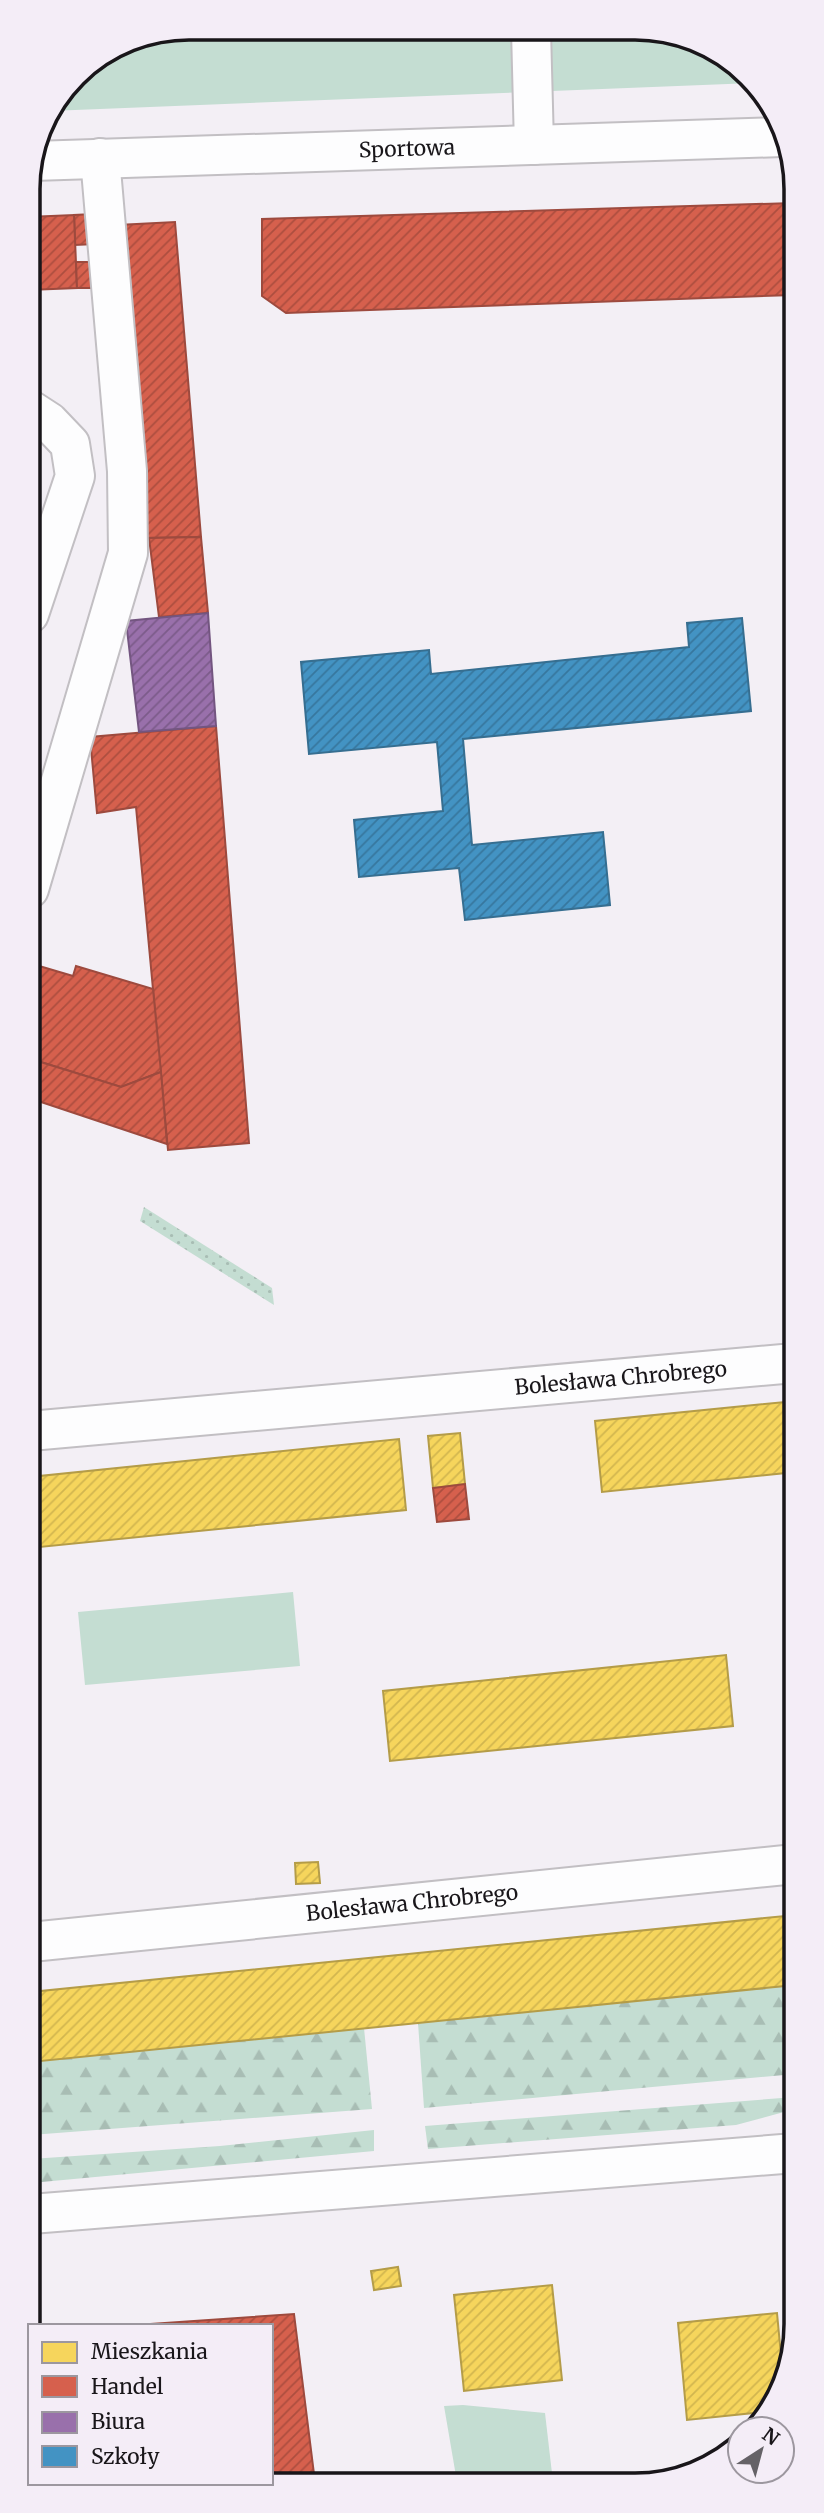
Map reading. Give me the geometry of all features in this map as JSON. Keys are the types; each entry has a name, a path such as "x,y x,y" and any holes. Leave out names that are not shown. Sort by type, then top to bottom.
{"street":[{"path":"531,40 534,145"},
{"name":"Sportowa","path":"43,161 774,136"},
{"path":"41,849 128,553 127,471 100,158"},
{"path":"41,417 69,444 75,476 41,579"},
{"name":"Bolesława Chrobrego","path":"40,1430 783,1364"},
{"name":"Bolesława Chrobrego","path":"40,1941 783,1865"},
{"path":"40,2213 783,2154"}],"green space":[{"path":"635,40 683,48 718,65 740,84 63,110 84,84 106,65 141,48 179,41"},
{"path":"144,1207 272,1288 274,1305 140,1221"},
{"path":"293,1592 300,1666 85,1685 78,1612"},
{"path":"783,1986 783,2075 424,2108 418,2023"},
{"path":"364,2028 372,2109 40,2134 40,2061"},
{"path":"783,2098 783,2112 736,2125 428,2149 425,2126"},
{"path":"374,2130 374,2151 40,2182 40,2158 220,2146"},
{"path":"463,2405 545,2413 552,2473 455,2473 444,2406"}],"building: Mieszkania":[{"path":"783,1402 783,1473 602,1492 595,1421"},
{"path":"460,1433 465,1484 433,1488 428,1436"},
{"path":"399,1439 406,1510 40,1547 40,1476"},
{"path":"726,1655 733,1726 390,1761 383,1691"},
{"path":"318,1862 320,1883 296,1884 295,1863"},
{"path":"783,1916 783,1986 40,2061 40,1991"},
{"path":"398,2267 401,2286 374,2290 371,2271"},
{"path":"552,2285 562,2380 464,2391 454,2295"},
{"path":"777,2313 781,2352 779,2363 768,2390 754,2413 687,2420 678,2323"}],"building: Handel":[{"path":"784,203 784,295 286,313 262,296 262,219"},
{"path":"93,214 95,244 75,245 74,215"},
{"path":"74,215 77,288 41,290 41,216"},
{"path":"175,222 201,537 142,538 118,225"},
{"path":"76,262 98,262 98,288 77,288"},
{"path":"201,537 208,613 159,617 149,538"},
{"path":"216,726 249,1143 168,1150 136,807 97,813 90,737"},
{"path":"41,966 73,976 76,966 153,989 161,1072 121,1087 41,1062"},
{"path":"41,1062 121,1087 161,1072 167,1144 41,1102"},
{"path":"465,1484 469,1519 437,1522 433,1488"},
{"path":"294,2314 314,2473 273,2473 273,2324 150,2324"}],"building: Biura":[{"path":"208,613 216,726 139,732 126,621"}],"building: Szkoły":[{"path":"742,618 751,711 463,739 472,845 603,832 610,905 465,920 459,868 359,877 354,820 443,811 437,742 309,754 301,662 429,650 431,674 689,647 687,623"}]}
